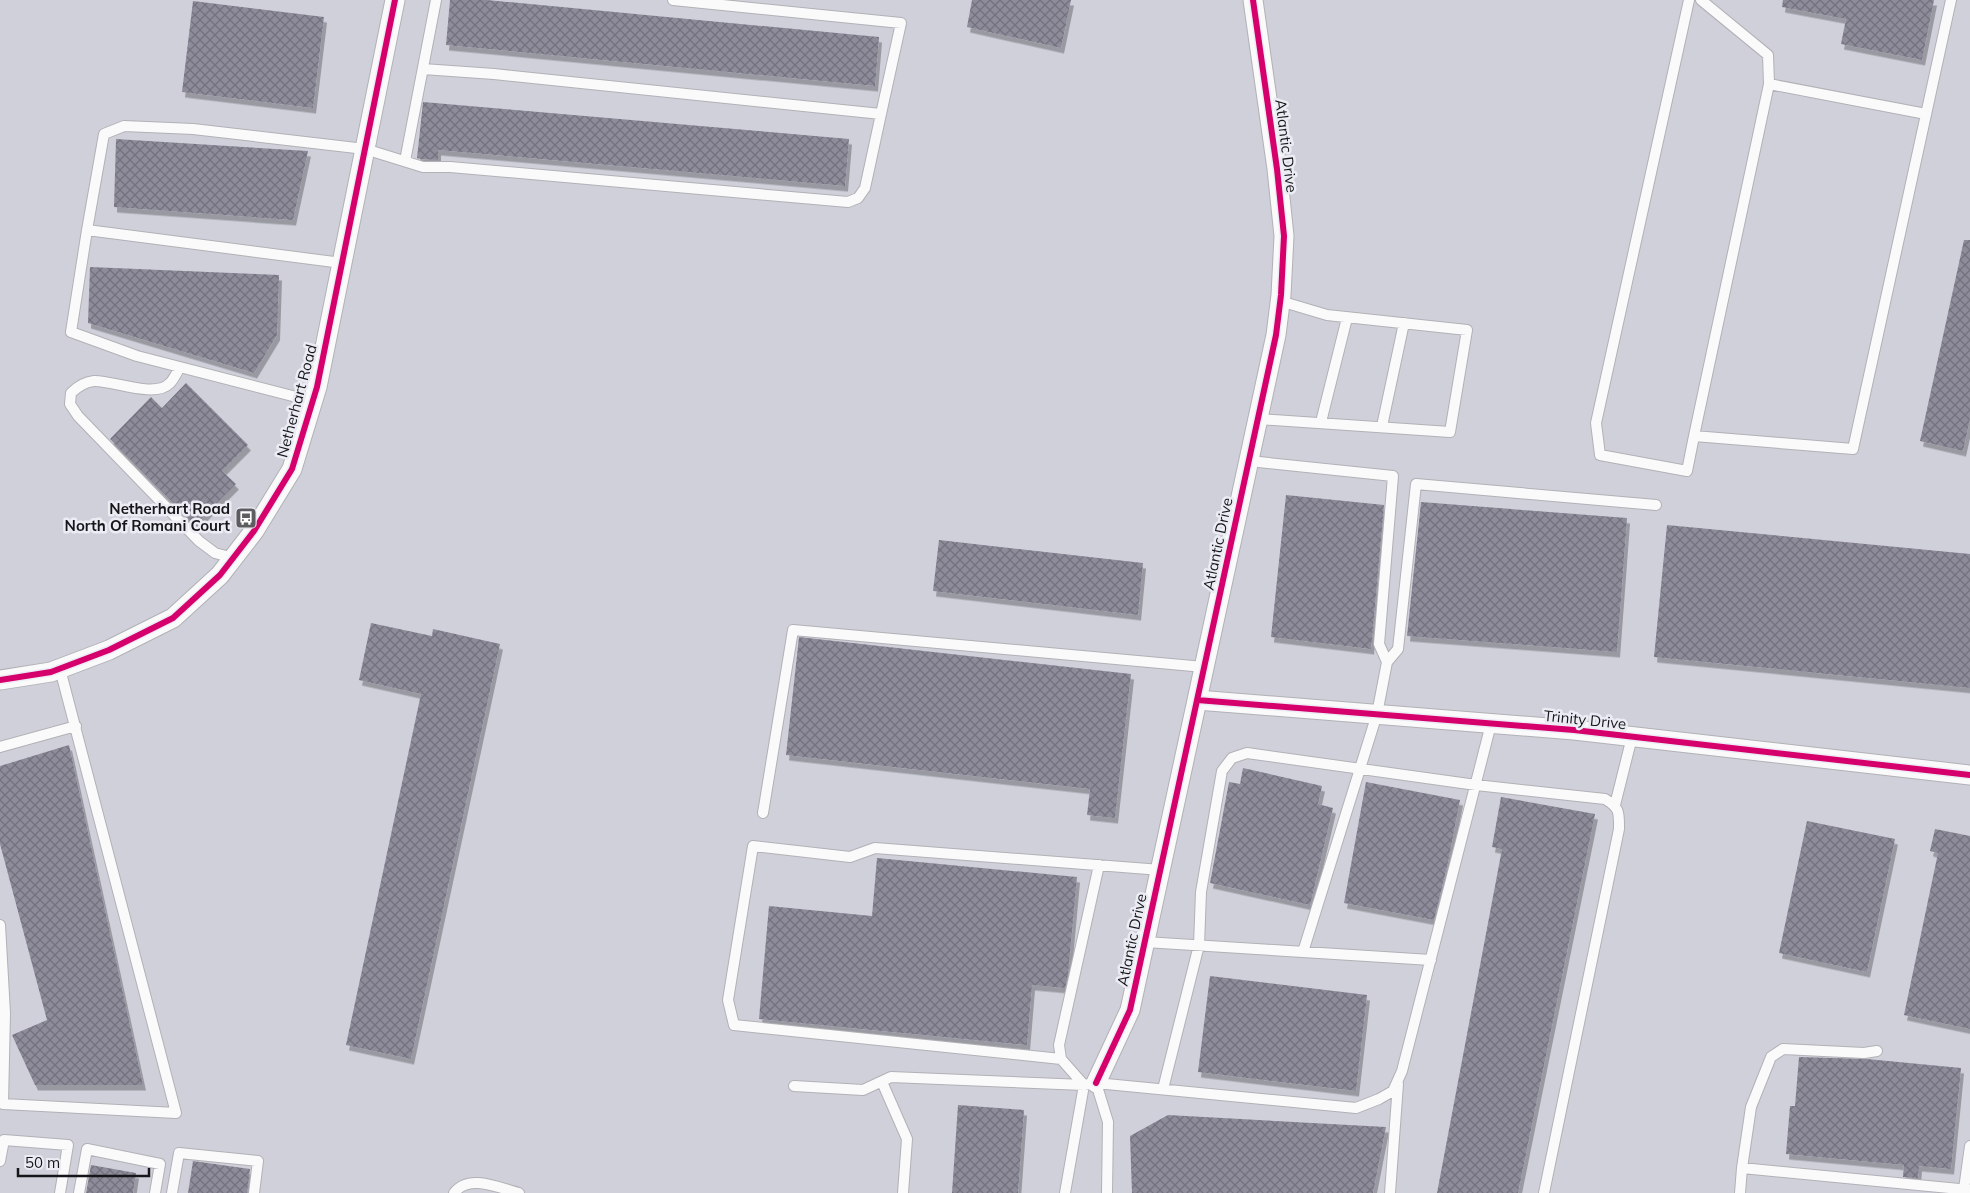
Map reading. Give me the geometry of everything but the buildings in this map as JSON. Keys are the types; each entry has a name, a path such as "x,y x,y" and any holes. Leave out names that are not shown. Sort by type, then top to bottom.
{"street":[{"name":"Netherhart Road","path":"0,680 60,669 109,650 173,618 220,575 254,531 292,469 312,401 395,0"},
{"name":"Atlantic Drive","path":"1090,1084 1130,1010 1276,335 1280,301 1283,227 1277,169 1253,0"},
{"name":"Trinity Drive","path":"1197,700 1632,737 1970,775"}],"lane":[{"path":"405,161 436,0"},
{"path":"312,401 137,356 71,332 104,134 124,126 193,129 365,149 423,167 450,167 848,202 858,198 865,188 901,23 674,0"},
{"path":"1689,0 1596,423 1600,455 1687,471 1769,84 1768,55 1701,0"},
{"path":"1694,436 1853,449 1951,0"},
{"path":"423,69 494,74 881,114"},
{"path":"1769,84 1926,114"},
{"path":"87,230 342,263"},
{"path":"1258,419 1450,432 1467,330 1346,318 1327,315 1280,301"},
{"path":"1322,422 1346,318"},
{"path":"1382,426 1404,323"},
{"path":"180,367 169,384 160,389 124,388 95,381 79,386 71,394 70,404 78,416 199,540 214,553 233,558"},
{"path":"1249,461 1393,476 1379,644 1388,662"},
{"path":"1304,952 1377,714 1388,662 1398,649 1416,484 1656,505"},
{"path":"763,813 793,630 1204,667"},
{"path":"0,925 6,1013 2,1104 176,1113 60,669"},
{"path":"794,1086 863,1090 891,1077 1090,1084 1163,1089 1356,1108 1379,1099 1393,1091 1402,1071 1492,724"},
{"path":"0,747 76,726"},
{"path":"1615,805 1632,737"},
{"path":"1163,1089 1199,945 1201,892 1222,771 1232,758 1247,753 1476,785 1605,799 1615,805 1619,812 1619,829 1544,1193"},
{"path":"1107,1193 1108,1122 1090,1084 1061,1059 734,1025 728,1000 753,846 850,856 875,848 1161,870"},
{"path":"1061,1059 1059,1045 1100,865"},
{"path":"1145,942 1431,960"},
{"path":"1740,1193 1751,1107 1771,1057 1783,1049 1864,1053 1877,1051"},
{"path":"1390,1193 1398,1080"},
{"path":"882,1082 907,1139 903,1193"},
{"path":"1066,1193 1090,1084"},
{"path":"0,1161 4,1140 68,1145 60,1193"},
{"path":"1742,1168 1967,1189 1970,1146"},
{"path":"79,1193 87,1149 160,1164 155,1193"},
{"path":"172,1193 179,1152 258,1161 254,1193"},
{"path":"454,1193 464,1184 480,1182 518,1193"}],"shaded area":[{"path":"0,0 1970,0 1970,1193 0,1193"}],"cycle path":[{"path":"0,680 51,672 109,650 173,618 220,575 254,531 292,469 317,387 395,0"},
{"path":"1096,1083 1130,1010 1276,335 1281,295 1284,236 1277,169 1253,0"},
{"path":"1197,700 1574,730 1970,775"}],"place":[{"name":"Netherhart Road North Of Romani Court","path":"246,518"}]}
